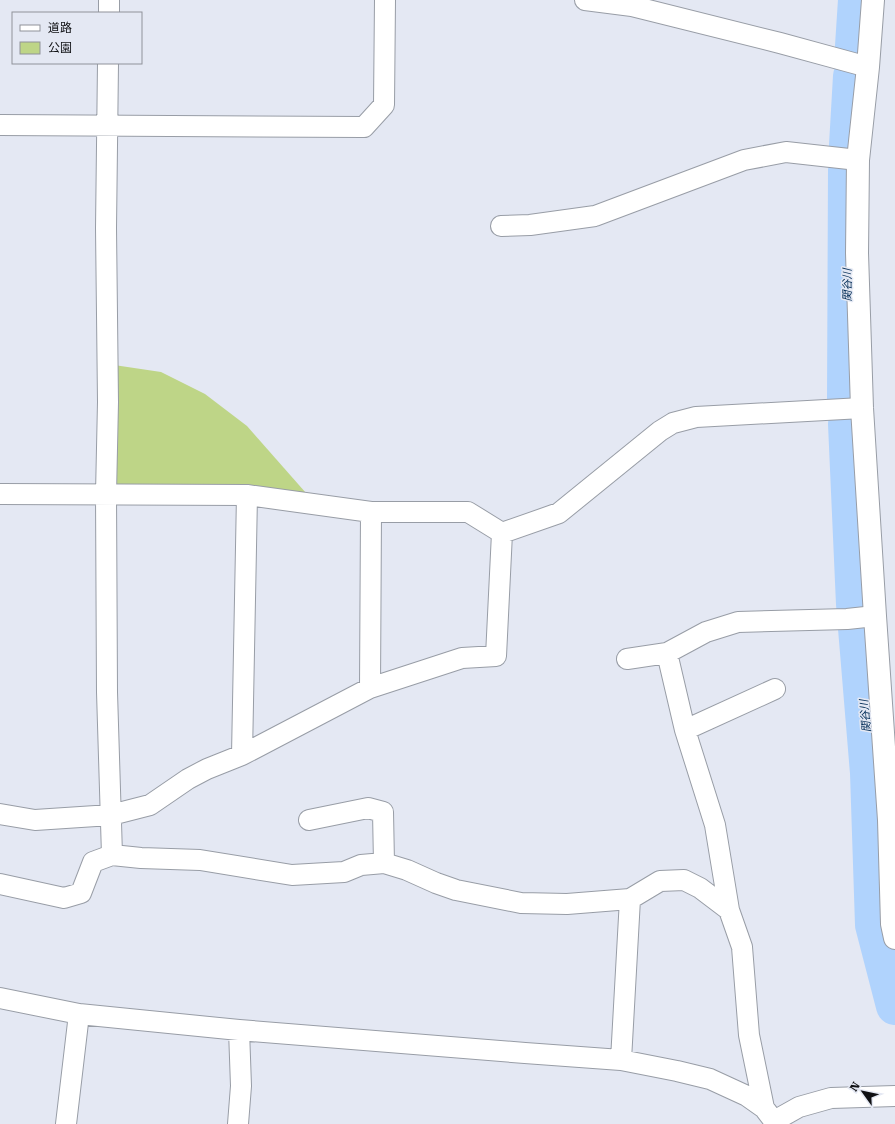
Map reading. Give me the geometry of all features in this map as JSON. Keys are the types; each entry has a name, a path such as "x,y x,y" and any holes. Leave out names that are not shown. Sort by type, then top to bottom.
{"street":[{"path":"109,0 109,12"},
{"path":"0,125 364,127 384,105 384,0"},
{"path":"586,0 633,3 868,67"},
{"path":"873,0 868,67 858,160 857,253 862,408 861,618 889,820 892,924 895,938"},
{"path":"108,64 106,126 108,402 106,494 107,692 112,855"},
{"path":"501,226 530,225 595,216 744,160 786,152 858,160"},
{"path":"502,533 559,513 673,423 696,417 862,408"},
{"path":"0,494 247,495 371,512 468,512 502,533"},
{"path":"242,755 247,495"},
{"path":"370,688 371,512"},
{"path":"0,814 35,820 111,815 150,804 188,779 207,769 242,755 370,688 462,658 496,656 502,533"},
{"path":"627,659 667,652 706,632 738,622 861,618"},
{"path":"667,652 685,730 715,825 729,910 742,947 749,1035 770,1118"},
{"path":"685,730 775,689"},
{"path":"309,820 368,808 383,812 384,863"},
{"path":"0,884 64,898 80,893 93,862 112,855 142,858 200,860 292,875 344,872 361,865 384,863 407,870 456,890 521,903 567,904 630,899 660,881 684,880 700,888 729,910"},
{"path":"622,1060 630,899"},
{"path":"0,998 79,1014 239,1030 525,1054 622,1060 710,1079 747,1096 770,1118"},
{"path":"66,1124 79,1014"},
{"path":"238,1124 241,1086 239,1030"},
{"path":"770,1118 799,1107 831,1098 895,1096"}],"green space":[{"path":"114,365 161,372 205,394 247,426 306,493 111,486"}],"waterway":[{"name":"関谷川","path":"854,46 857,0"},
{"name":"関谷川","path":"848,145 852,76"},
{"name":"関谷川","path":"846,400 847,170"},
{"name":"関谷川","path":"847,424 855,604 869,773 874,925 895,1006"}]}
